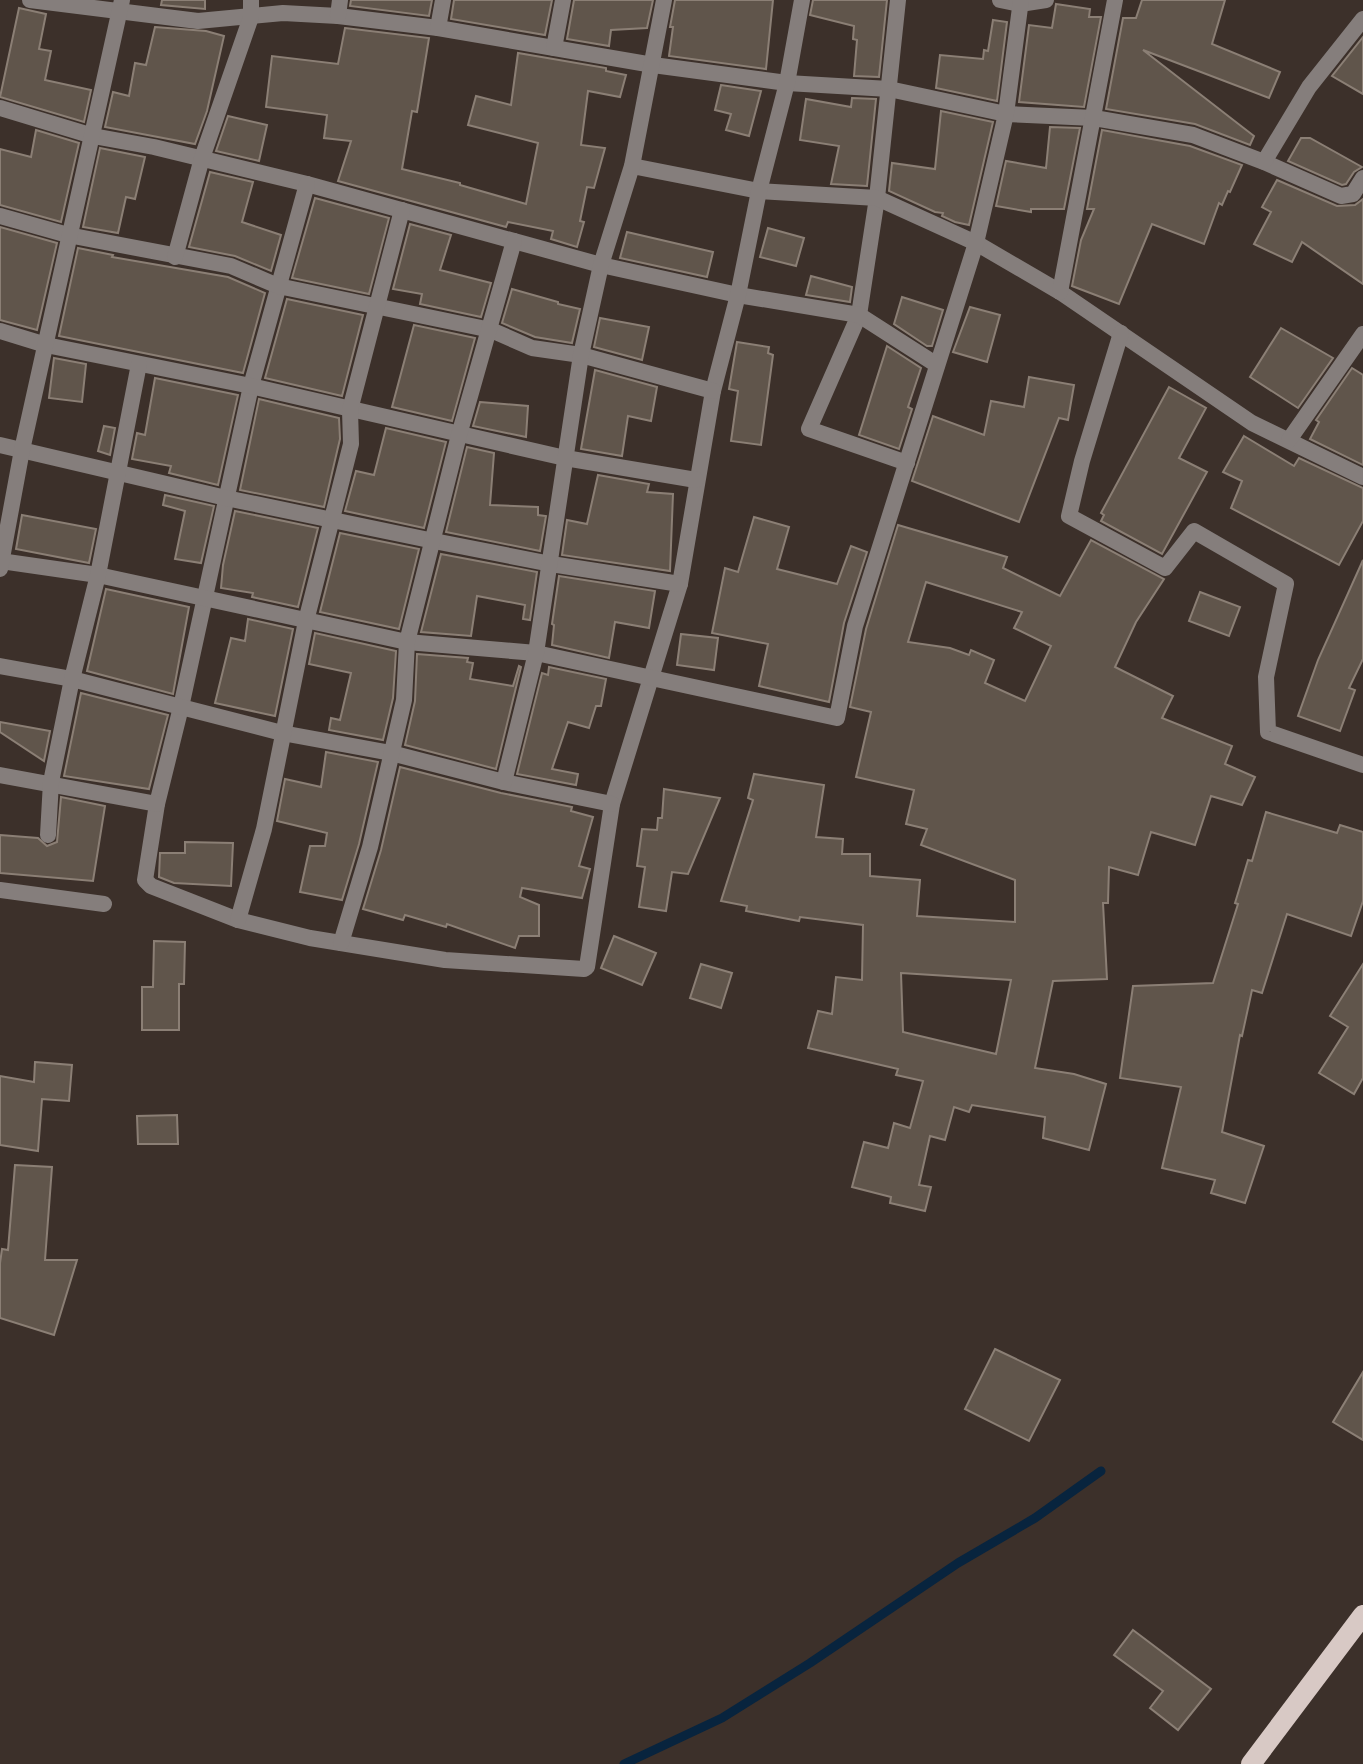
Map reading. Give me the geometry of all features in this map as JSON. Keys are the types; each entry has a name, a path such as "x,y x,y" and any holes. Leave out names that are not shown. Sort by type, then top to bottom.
{"main road":[{"path":"1251,1764 1363,1615"}],"street":[{"path":"30,0 121,7 198,21 251,8 283,13 339,8 653,65 787,83 889,89 1006,114 1094,118 1193,135 1341,196 1353,194 1363,178"},
{"path":"438,28 443,0"},
{"path":"554,48 563,0"},
{"path":"504,782 536,653 581,355 601,265 632,166 664,0"},
{"path":"307,184 251,386 157,804 145,880 147,884 238,920 310,938 445,960 584,969 587,967 612,804 680,584 713,391 787,83 802,0"},
{"path":"898,0 877,198 859,315 809,429 907,463"},
{"path":"1000,0 1046,0"},
{"path":"1060,292 1115,0"},
{"path":"121,7 68,235 1,564 98,575 407,642 536,653 837,718 855,626 976,243 1006,114 1021,2"},
{"path":"175,257 202,158 251,8"},
{"path":"1264,162 1309,87 1363,19"},
{"path":"0,108 93,136 307,184 601,265 738,295 859,315 937,365"},
{"path":"632,166 759,191 877,198 976,243 1060,292 1252,423 1363,477"},
{"path":"238,920 264,829 306,621 351,444 350,410 402,210"},
{"path":"0,216 68,235 231,266 278,286 491,330 532,348 581,355 713,391"},
{"path":"341,943 370,847 404,700 407,642 459,435 514,241"},
{"path":"0,331 46,345 251,386 565,458 696,480"},
{"path":"1121,333 1082,461 1069,516 1165,568 1194,531 1286,584 1266,677 1268,732 1363,765"},
{"path":"1289,440 1363,334"},
{"path":"48,835 51,782 98,575 139,364"},
{"path":"0,445 226,498 434,541 551,564 680,584"},
{"path":"0,666 72,679 282,733 391,753 504,782 612,804"},
{"path":"0,775 157,804"},
{"path":"0,890 104,904"}],"building":[{"path":"162,0 205,0 205,9 161,5"},
{"path":"351,0 432,0 429,16 350,6"},
{"path":"454,0 552,0 545,35 451,19"},
{"path":"574,0 653,0 647,28 611,30 609,46 567,39"},
{"path":"675,0 773,0 766,69 669,56"},
{"path":"813,0 887,0 879,77 854,76 857,40 853,39 854,26 810,15"},
{"path":"1142,0 1225,0 1212,44 1280,72 1269,98 1143,50 1254,136 1250,145 1195,124 1106,109 1123,18 1136,18"},
{"path":"1056,4 1090,9 1089,17 1101,17 1084,107 1019,102 1029,25 1052,28"},
{"path":"19,8 46,14 39,49 51,51 45,80 91,90 84,122 0,97"},
{"path":"993,20 1007,22 997,101 936,88 940,55 983,59 984,50 988,51"},
{"path":"155,27 206,31 224,36 207,111 195,144 105,127 113,92 129,96 135,63 146,65"},
{"path":"345,28 429,38 417,112 412,111 402,169 526,204 538,143 468,125 476,96 511,105 518,53 606,68 606,71 626,75 620,97 588,91 581,145 605,148 594,188 587,187 580,221 584,222 577,247 551,239 553,231 508,222 506,227 338,181 351,141 324,138 327,115 266,107 272,56 338,64"},
{"path":"1363,37 1363,94 1332,76"},
{"path":"721,85 761,91 749,136 726,130 731,114 715,110"},
{"path":"852,98 876,99 867,186 831,184 839,146 800,140 806,99 851,107"},
{"path":"941,111 993,122 969,225 955,222 942,216 943,213 889,191 892,163 935,169"},
{"path":"228,116 267,125 259,161 216,151"},
{"path":"1050,127 1080,128 1064,209 1031,209 1031,212 996,206 1006,161 1046,168"},
{"path":"36,130 79,143 61,222 0,205 0,149 31,157"},
{"path":"1102,130 1190,146 1242,165 1230,192 1222,205 1219,203 1204,244 1152,224 1119,304 1072,286 1081,240 1094,209 1087,209"},
{"path":"1301,138 1310,138 1362,167 1342,185 1288,161"},
{"path":"100,148 145,157 135,199 126,197 118,233 83,227"},
{"path":"210,172 253,182 242,222 281,235 271,271 235,256 189,247"},
{"path":"1277,180 1337,206 1355,205 1363,199 1363,284 1302,242 1292,262 1254,244 1271,212 1262,207"},
{"path":"315,198 389,218 369,294 292,278"},
{"path":"410,224 451,235 440,270 491,283 481,317 420,304 422,294 393,289"},
{"path":"0,227 57,243 37,330 0,320"},
{"path":"768,228 804,238 796,266 760,257"},
{"path":"627,232 713,252 707,277 620,258"},
{"path":"78,248 228,277 265,293 243,373 59,336"},
{"path":"811,276 852,287 850,302 806,295"},
{"path":"512,289 580,309 572,343 535,337 502,323"},
{"path":"902,297 943,310 932,346 927,346 894,324"},
{"path":"287,299 363,315 342,396 265,378"},
{"path":"970,307 1000,315 987,362 953,352"},
{"path":"600,318 649,327 642,360 594,347"},
{"path":"414,325 475,338 452,421 392,407"},
{"path":"1281,328 1333,358 1298,408 1250,377"},
{"path":"737,342 769,347 768,353 773,355 761,445 731,441 738,391 729,389"},
{"path":"887,346 921,368 899,449 859,435"},
{"path":"54,358 86,364 82,402 49,398"},
{"path":"1352,368 1363,375 1363,465 1310,439 1319,422 1316,420"},
{"path":"595,370 657,387 651,421 628,416 622,456 581,449"},
{"path":"1029,377 1074,385 1068,420 1059,418 1019,522 912,481 933,416 984,435 991,401 1024,407"},
{"path":"155,378 238,395 218,485 169,473 171,466 132,459 137,433 145,435"},
{"path":"1169,387 1206,408 1179,458 1207,472 1162,554 1101,521 1104,515 1101,513"},
{"path":"259,399 339,418 340,439 324,507 240,490"},
{"path":"480,402 528,406 526,437 473,426"},
{"path":"104,426 115,428 110,455 98,451"},
{"path":"386,428 446,442 424,528 345,511 356,471 374,475"},
{"path":"1244,436 1294,466 1299,458 1363,488 1363,521 1339,565 1231,508 1242,481 1223,472"},
{"path":"467,447 494,453 490,505 538,507 538,515 546,516 540,551 446,532"},
{"path":"598,475 649,484 647,492 673,494 670,571 562,555 567,520 587,524"},
{"path":"165,495 214,506 201,563 175,559 185,511 163,505"},
{"path":"235,511 318,528 298,607 252,597 253,593 221,588"},
{"path":"22,515 96,529 89,563 16,549"},
{"path":"754,517 789,527 777,569 837,584 851,546 867,552 844,623 829,702 759,686 768,644 712,633 725,568 738,572"},
{"path":"898,525 1007,557 1003,568 1060,596 1091,540 1164,579 1136,622 1115,667 1173,696 1162,718 1232,746 1225,764 1255,777 1242,805 1211,796 1195,845 1151,832 1138,875 1109,867 1108,903 1103,903 1107,979 1053,981 1035,1068 1074,1074 1106,1084 1089,1150 1043,1138 1045,1117 972,1105 969,1112 954,1107 945,1140 930,1136 919,1185 931,1187 925,1211 890,1203 891,1197 852,1187 864,1142 888,1148 894,1123 910,1128 923,1081 896,1075 898,1069 808,1048 818,1011 832,1014 836,977 862,980 863,925 800,917 799,921 746,911 747,906 721,901 753,800 748,798 754,774 824,785 816,837 843,839 842,854 870,854 870,876 920,880 917,916 1015,922 1015,880 921,845 927,829 906,824 914,790 856,777 871,712 850,707 866,629","holes":["926,582 1022,612 1014,628 1051,646 1025,701 985,683 994,660 971,650 969,655 950,648 908,642","901,973 1011,980 996,1054 903,1032"]},
{"path":"340,533 419,549 399,629 320,612"},
{"path":"441,554 537,572 530,620 523,619 525,605 477,596 471,636 421,632"},
{"path":"1363,560 1363,659 1349,688 1355,690 1340,731 1298,716 1318,660"},
{"path":"559,576 655,591 649,628 615,622 609,658 552,645"},
{"path":"106,589 189,607 173,694 87,671"},
{"path":"1200,592 1240,607 1229,636 1189,621"},
{"path":"248,619 293,629 275,716 215,703 231,638 245,641"},
{"path":"315,633 396,651 393,698 383,740 329,730 331,718 340,720 351,673 309,664"},
{"path":"681,634 718,638 714,670 677,665"},
{"path":"417,654 468,658 467,662 473,663 470,679 513,686 521,667 496,769 405,745 415,701"},
{"path":"549,667 606,679 601,706 596,706 589,728 568,722 552,769 578,774 576,785 517,774 542,673 548,675"},
{"path":"81,693 168,715 149,789 64,776"},
{"path":"0,722 50,731 44,761 0,732"},
{"path":"326,752 378,762 342,900 300,892 310,846 325,846 327,833 277,821 285,779 321,787"},
{"path":"400,767 501,793 572,807 571,811 593,817 579,866 590,869 582,898 522,888 520,897 539,905 539,936 519,936 515,948 447,924 446,927 405,915 403,920 363,909 381,850"},
{"path":"664,789 720,798 688,874 672,872 666,911 639,907 645,867 637,866 642,829 657,830 658,818 662,818"},
{"path":"61,797 105,806 93,881 0,873 0,835 38,838 47,846 57,842"},
{"path":"1266,812 1337,833 1340,825 1363,832 1363,901 1351,936 1287,914 1262,993 1252,990 1240,1035 1222,1132 1264,1146 1245,1203 1211,1193 1215,1180 1162,1168 1181,1087 1120,1078 1133,986 1213,983 1238,904 1235,903 1248,860 1252,861"},
{"path":"185,842 233,843 231,886 174,883 159,877 160,853 185,853"},
{"path":"614,936 656,953 642,985 601,968"},
{"path":"154,941 185,942 184,984 179,984 179,1030 142,1030 142,987 153,987"},
{"path":"701,964 732,973 721,1008 690,998"},
{"path":"1363,964 1363,1078 1354,1094 1319,1073 1348,1027 1330,1016"},
{"path":"35,1062 72,1065 69,1101 42,1099 38,1151 0,1145 0,1076 34,1082"},
{"path":"177,1115 178,1144 138,1144 137,1116"},
{"path":"15,1165 52,1167 45,1260 77,1260 54,1335 0,1318 0,1263 2,1249 8,1250"},
{"path":"995,1349 1060,1380 1029,1441 965,1409"},
{"path":"1363,1372 1363,1440 1333,1422"},
{"path":"1133,1630 1211,1689 1178,1730 1150,1708 1163,1691 1114,1655"}],"waterway":[{"path":"624,1764 722,1718 958,1563 1035,1518 1101,1471"}]}
